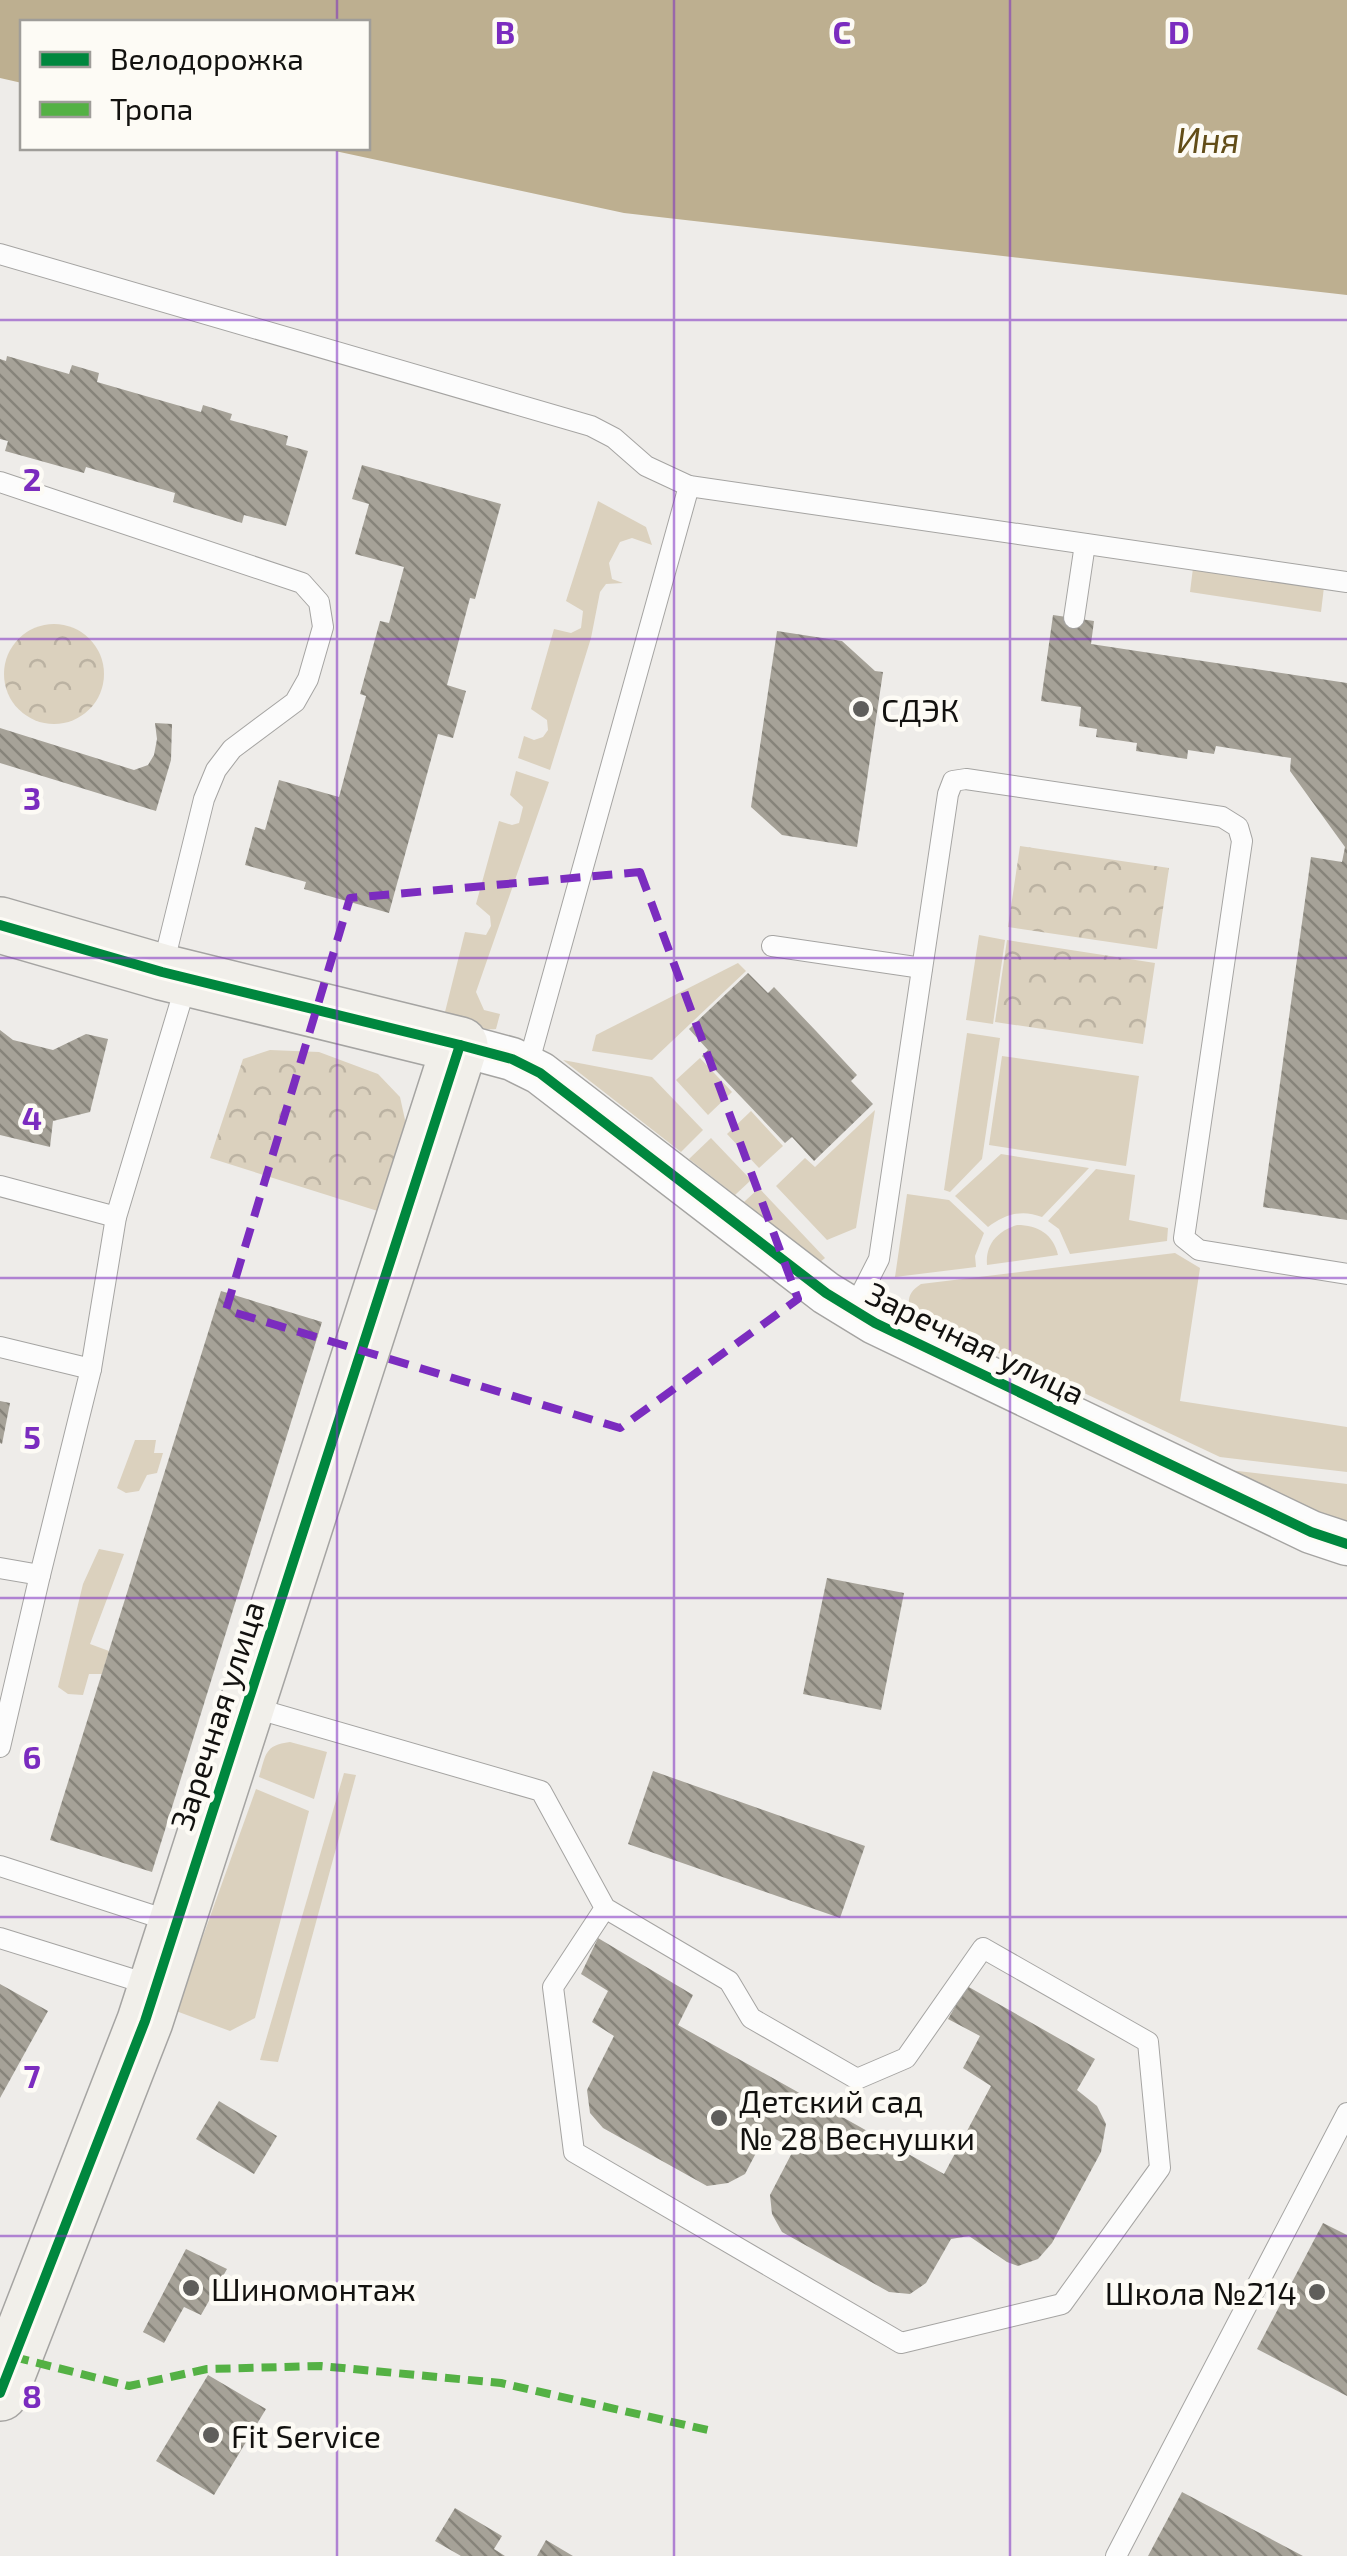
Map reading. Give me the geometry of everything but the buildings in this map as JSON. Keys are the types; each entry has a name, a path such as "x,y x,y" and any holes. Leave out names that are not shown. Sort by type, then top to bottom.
{"street":[{"name":"Заречная улица","path":"0,926 528,1065 853,1310 1310,1532 1347,1544"},
{"name":"Заречная улица","path":"0,2393 156,1986 460,1045"}],"lane":[{"path":"0,254 591,426 614,438 646,466 689,486 1347,582"},
{"path":"0,482 302,583 318,602 323,627 302,691 286,710 232,749 216,770 204,799 175,975 116,1217 91,1369 0,1747"},
{"path":"528,1065 689,486"},
{"path":"1074,618 1085,544"},
{"path":"853,1310 880,1259 948,794 954,781 966,779 1222,817 1238,827 1242,841 1184,1238 1199,1250 1347,1274"},
{"path":"772,946 922,968"},
{"path":"0,1186 116,1217"},
{"path":"0,1347 91,1369"},
{"path":"0,1568 40,1575"},
{"path":"245,1705 541,1791 604,1908 729,1981 751,2018 857,2079 906,2058 983,1948 1148,2042 1160,2168 1062,2304 901,2343 574,2152 553,1987 604,1908"},
{"path":"0,1866 175,1922"},
{"path":"0,1938 156,1986"},
{"path":"1116,2556 1347,2112"}],"highlighted area":[{"path":"640,872 798,1299 620,1428 226,1310 350,898"}],"green space":[{"path":"598,501 646,527 652,545 632,538 620,542 609,563 612,579 623,583 606,584 600,592 591,638 550,770 518,758 524,736 534,740 548,730 547,720 531,709 554,629 571,633 581,628 583,611 566,601"},
{"path":"1193,568 1324,587 1321,612 1190,592"},
{"path":"54,624 73,628 89,639 100,655 104,674 100,693 89,709 73,720 54,724 35,720 19,709 8,693 4,674 8,655 19,639 35,628"},
{"path":"516,771 549,782 476,992 484,1010 500,1014 496,1029 483,1029 445,1012 465,932 486,935 491,926 490,916 476,904 499,821 519,823 523,807 510,795"},
{"path":"1020,846 1169,868 1157,949 1008,927"},
{"path":"979,935 1005,940 993,1024 966,1020"},
{"path":"1007,940 1155,963 1143,1044 995,1022"},
{"path":"738,963 746,971 652,1060 592,1051 596,1035"},
{"path":"967,1033 1000,1038 982,1159 950,1192 944,1190"},
{"path":"270,1050 319,1052 378,1074 400,1097 409,1138 384,1213 210,1158 243,1059"},
{"path":"1002,1056 1139,1076 1126,1166 989,1145"},
{"path":"700,1058 732,1092 708,1115 676,1080"},
{"path":"563,1060 652,1077 703,1130 681,1152"},
{"path":"875,1110 856,1228 827,1240 776,1186 805,1158 815,1167"},
{"path":"751,1111 783,1146 759,1168 727,1134"},
{"path":"711,1138 751,1180 735,1195 689,1159"},
{"path":"1001,1154 1089,1168 1042,1217 1014,1214 988,1227 955,1196"},
{"path":"1096,1169 1135,1175 1129,1220 1168,1228 1167,1241 1070,1254 1059,1229 1048,1221"},
{"path":"759,1188 825,1258 820,1262 744,1202"},
{"path":"907,1194 949,1200 984,1233 975,1256 976,1267 895,1277"},
{"path":"1017,1225 1044,1232 1058,1255 987,1265 994,1239"},
{"path":"1175,1253 1200,1268 1180,1401 1347,1427 1347,1472 1220,1457 916,1314 909,1307 911,1294 921,1284"},
{"path":"135,1440 156,1440 154,1453 163,1453 157,1473 147,1475 139,1491 126,1493 117,1488"},
{"path":"1221,1469 1347,1484 1347,1528"},
{"path":"99,1549 124,1554 90,1644 109,1651 102,1674 89,1674 83,1695 68,1694 58,1687 83,1584"},
{"path":"290,1742 327,1752 314,1799 259,1777 271,1749"},
{"path":"344,1773 356,1775 278,2062 260,2060"},
{"path":"256,1789 309,1811 255,2018 230,2031 176,2011"}],"water":[{"name":"Иня","path":"0,0 1347,0 1347,295 624,213 330,150 370,150 370,20 20,20 20,83 0,78"}],"marked path":[{"path":"14,2357 129,2386 207,2369 321,2366 501,2383 712,2431"}],"cycle path":[{"path":"0,925 162,972 460,1045 145,2021 0,2393"},
{"path":"460,1045 512,1059 540,1073 826,1293 875,1323 1311,1532 1347,1544"}],"place":[{"name":"СДЭК","path":"861,709"},
{"name":"Детский сад № 28 Веснушки","path":"719,2118"},
{"name":"Шиномонтаж","path":"191,2288"},
{"name":"Школа №214","path":"1317,2292"},
{"name":"Fit Service","path":"211,2435"}]}
